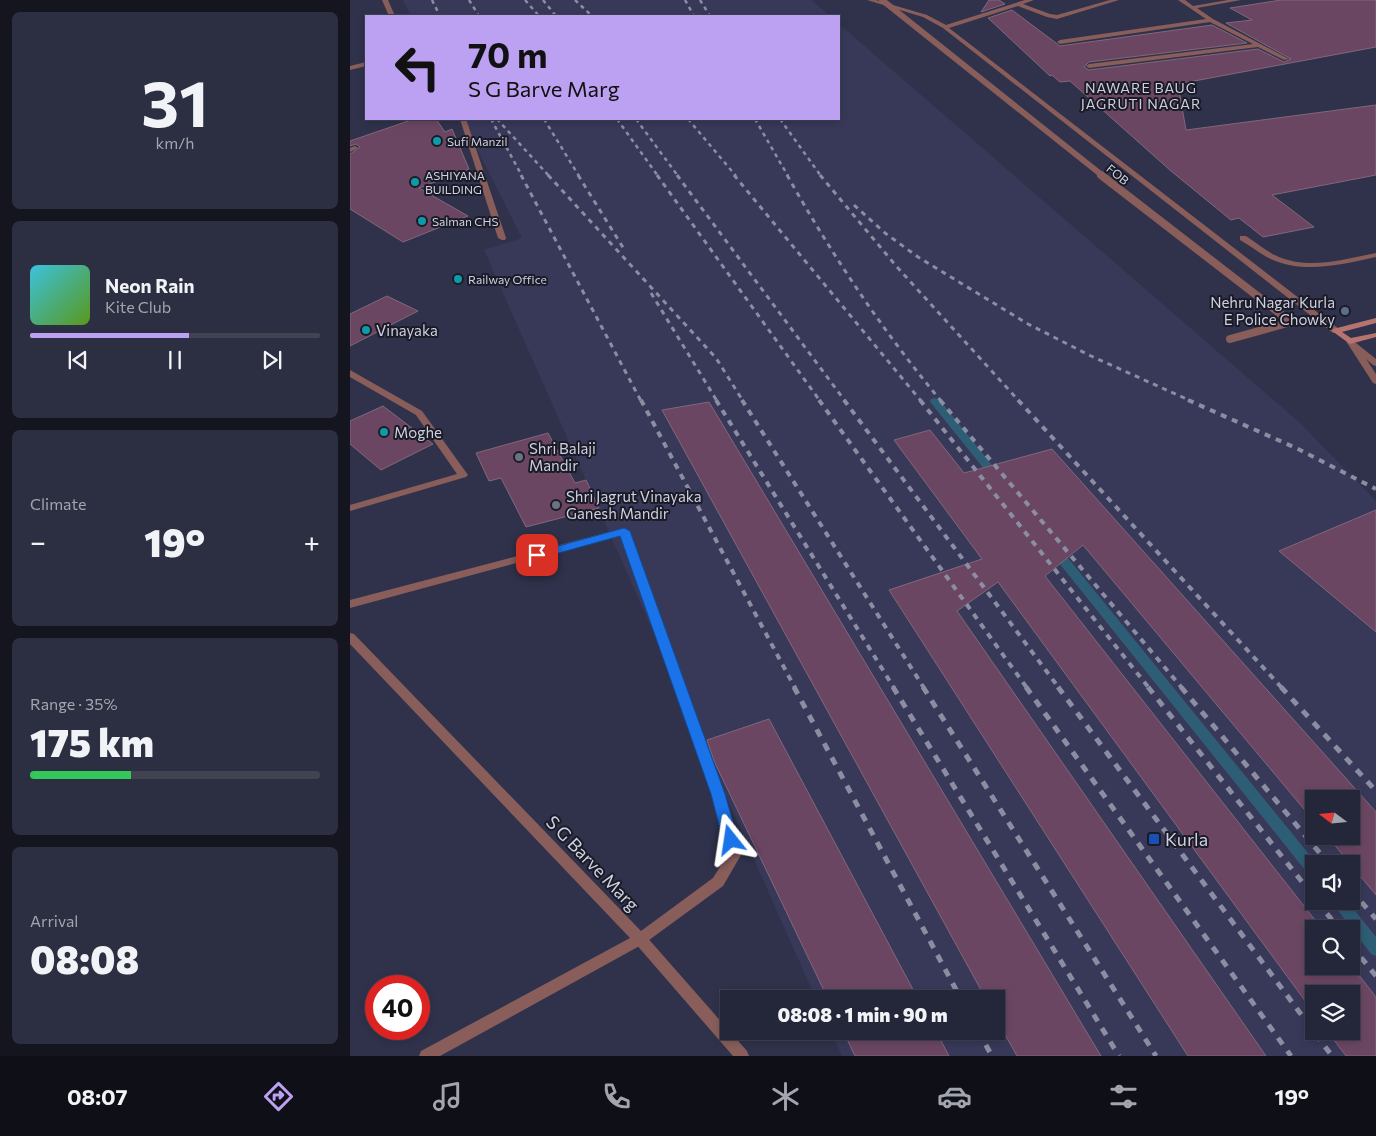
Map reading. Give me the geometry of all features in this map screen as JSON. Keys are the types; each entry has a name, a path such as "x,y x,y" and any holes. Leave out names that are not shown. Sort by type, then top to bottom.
{"main road":[{"path":"1336,331 1376,320"},
{"path":"1336,331 1350,342 1376,335"}],"street":[{"path":"385,0 392,15"},
{"path":"870,0 925,16 945,27 1336,331"},
{"name":"FOB","path":"882,0 1178,236 1291,322 1230,339"},
{"path":"945,27 1031,0"},
{"path":"1018,4 1056,17 1116,0"},
{"path":"1181,0 1211,20 1286,59"},
{"path":"1198,0 1207,5"},
{"path":"1194,7 1238,0"},
{"path":"1060,42 1211,20"},
{"path":"1089,66 1259,45"},
{"path":"350,68 365,64"},
{"path":"463,120 502,238"},
{"path":"1243,238 1278,260 1300,265 1343,262 1376,255"},
{"path":"1350,342 1376,363"},
{"path":"1350,342 1376,382"},
{"path":"350,373 419,413 464,475 350,508"},
{"path":"350,604 624,531 718,794 735,855 718,882 640,939 426,1056"},
{"name":"S G Barve Marg","path":"350,637 640,939 742,1056"}],"shaded area":[{"path":"403,0 811,0 829,15 410,15"},
{"path":"840,25 1299,422 1376,501 1376,1056 842,1056 835,1040 1005,1040 1005,990 812,990 484,250 522,238 463,120 840,120"}],"building":[{"path":"989,0 999,0 1005,4 981,12"},
{"path":"1281,0 1376,0 1376,47 1178,84 1186,130 1376,105 1376,175 1272,195 1314,227 1263,237 1239,218 1231,220 1171,171 1070,81 1060,82 1052,75 1050,76 988,18 1012,10 1060,46 1212,25 1247,43 1089,62 1084,67 1089,70 1258,49 1284,62 1291,59 1226,23 1252,20 1230,8"},
{"path":"411,120 437,120 445,132 452,129 469,169 419,188 468,216 403,242 350,209 350,154 360,147 356,144 350,146 350,141"},
{"name":"Vinayaka","path":"387,296 418,311 350,346 350,314"},
{"path":"709,402 1101,1056 1017,1056 1005,1034 1005,990 981,990 662,410"},
{"name":"Moghe","path":"383,406 433,444 381,470 350,444 350,421"},
{"path":"930,430 964,473 1052,449 1356,790 1305,790 1305,810 1083,545 1045,576 1305,907 1305,910 1315,920 1305,920 1305,975 1359,975 1376,997 1376,1056 1346,1056 1334,1040 1360,1040 1360,985 1305,985 1305,1001 998,582 957,611 1266,1056 1188,1056 889,590 982,559 894,440"},
{"path":"548,433 575,483 586,480 599,508 526,527 501,478 489,481 476,453"},
{"path":"1376,510 1376,632 1279,551"},
{"path":"769,719 913,990 824,990 714,761 707,740"},
{"path":"1360,794 1376,812 1376,895 1360,876 1360,855 1343,855 1334,845 1360,845"},
{"path":"847,1040 941,1040 949,1056 855,1056"}],"waterway":[{"path":"935,401 996,477"},
{"path":"1055,550 1305,860"},
{"path":"1345,910 1376,949"}],"railway":[{"path":"432,0 440,15"},
{"path":"469,0 478,15"},
{"path":"525,0 538,15"},
{"path":"543,0 555,15"},
{"path":"575,0 591,15"},
{"path":"685,0 693,15"},
{"path":"700,0 709,15"},
{"path":"492,120 522,176"},
{"path":"498,120 549,176"},
{"path":"545,120 579,176"},
{"path":"618,120 658,176"},
{"path":"637,120 678,176"},
{"path":"689,120 736,176"},
{"path":"756,120 788,176"},
{"path":"781,120 821,176"},
{"path":"521,175 641,401"},
{"path":"548,175 716,358 743,401"},
{"path":"578,175 624,249"},
{"path":"657,175 820,401"},
{"path":"677,175 845,401"},
{"path":"734,175 921,401"},
{"path":"787,175 822,234 878,319 941,401"},
{"path":"820,175 897,267 1019,401"},
{"path":"854,205 885,233 918,257 1028,324 1091,356 1191,401"},
{"path":"651,293 717,401"},
{"path":"641,400 795,688"},
{"path":"716,400 894,688"},
{"path":"742,400 924,688"},
{"path":"819,400 1027,688"},
{"path":"844,400 1059,688"},
{"path":"920,400 1149,688"},
{"path":"940,400 1182,688"},
{"path":"1018,400 1282,688"},
{"path":"1188,400 1296,448 1376,489"},
{"path":"794,687 956,990"},
{"path":"893,687 1119,1056"},
{"path":"923,687 1156,1056"},
{"path":"1026,687 1291,1056"},
{"path":"1058,687 1332,1056"},
{"path":"1148,687 1305,886"},
{"path":"1181,687 1321,855"},
{"path":"1281,687 1376,791"},
{"path":"1360,900 1376,919"},
{"path":"1324,910 1332,920"},
{"path":"1360,956 1376,976"},
{"path":"983,1040 992,1056"}],"place":[{"name":"Sufi Manzil","path":"437,141"},
{"name":"ASHIYANA BUILDING","path":"415,182"},
{"name":"Salman CHS","path":"422,221"},
{"name":"Railway Office","path":"458,279"},
{"name":"Nehru Nagar Kurla E Police Chowky","path":"1345,311"},
{"name":"Vinayaka","path":"366,330"},
{"name":"Moghe","path":"384,432"},
{"name":"Shri Balaji Mandir","path":"519,457"},
{"name":"Shri Jagrut Vinayaka Ganesh Mandir","path":"556,505"},
{"name":"Kurla","path":"1154,839"}],"district":[{"name":"NAWARE BAUG JAGRUTI NAGAR","path":"1141,95"}],"route":[{"path":"537,555 624,531 718,794 731,840"}]}
